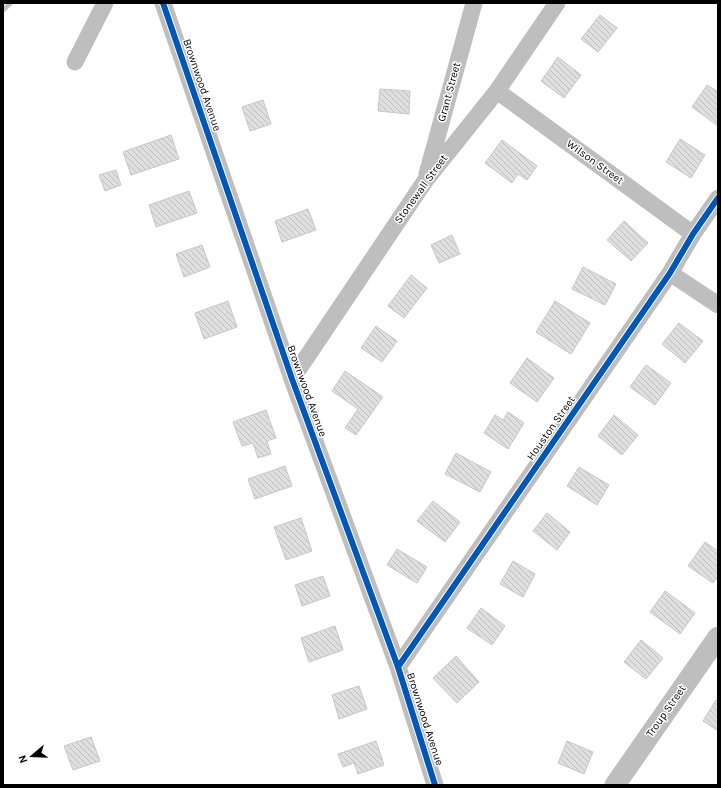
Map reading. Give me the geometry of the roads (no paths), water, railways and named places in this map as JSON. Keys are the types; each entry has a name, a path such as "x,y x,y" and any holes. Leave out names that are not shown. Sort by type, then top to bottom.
{"street":[{"path":"74,62 105,3"},
{"name":"Brownwood Avenue","path":"163,3 292,379 398,667 435,785"},
{"name":"Grant Street","path":"425,181 474,3"},
{"name":"Stonewall Street","path":"292,379 425,181 497,91 557,3"},
{"name":"Wilson Street","path":"497,91 693,234"},
{"name":"Houston Street","path":"398,667 670,273 693,234 718,198"},
{"path":"670,273 718,305"},
{"name":"Troup Street","path":"615,785 718,637"}],"waterway":[{"path":"3,10 11,3"}]}
